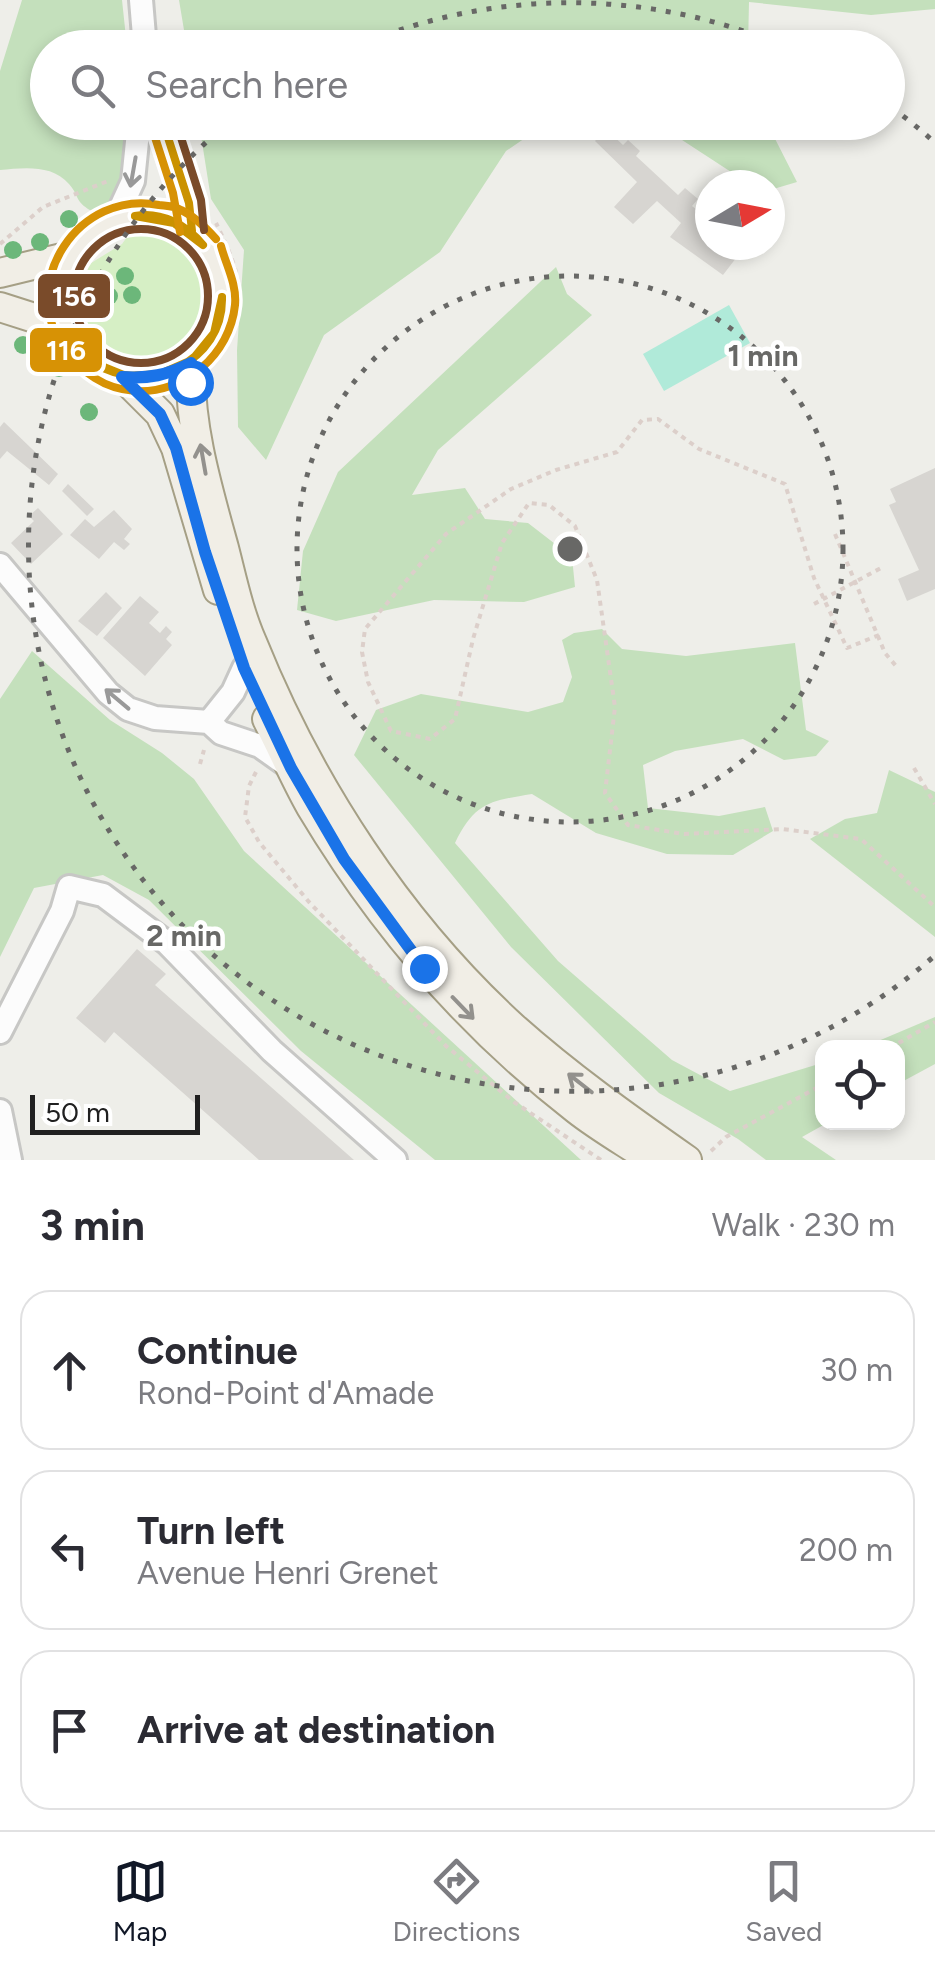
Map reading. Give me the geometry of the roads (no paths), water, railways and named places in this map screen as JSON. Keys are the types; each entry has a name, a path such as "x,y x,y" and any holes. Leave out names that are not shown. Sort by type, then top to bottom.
{"main road":[{"path":"70,338 61,311 60,283 70,256 90,233 116,218 155,215 203,224 220,272 224,297 220,322 190,382 207,482 250,638 299,740 362,850 431,942 512,1026 577,1082 695,1159"},
{"path":"0,273 70,256"},
{"path":"0,307 50,323 93,362 122,377 160,414 176,448 205,552 244,668 291,768 344,859 424,968 562,1098 652,1160"},
{"path":"122,377 146,379 170,374 203,360"}],"street":[{"path":"141,0 144,30"},
{"path":"116,218 133,181 136,140"},
{"path":"167,140 192,209 203,224"},
{"path":"0,565 108,693 128,709 260,746 291,768"},
{"path":"207,732 244,668"},
{"path":"0,1032 62,911 69,887 103,895 167,943 272,1051 395,1160"},
{"path":"0,1110 10,1160"}]}
